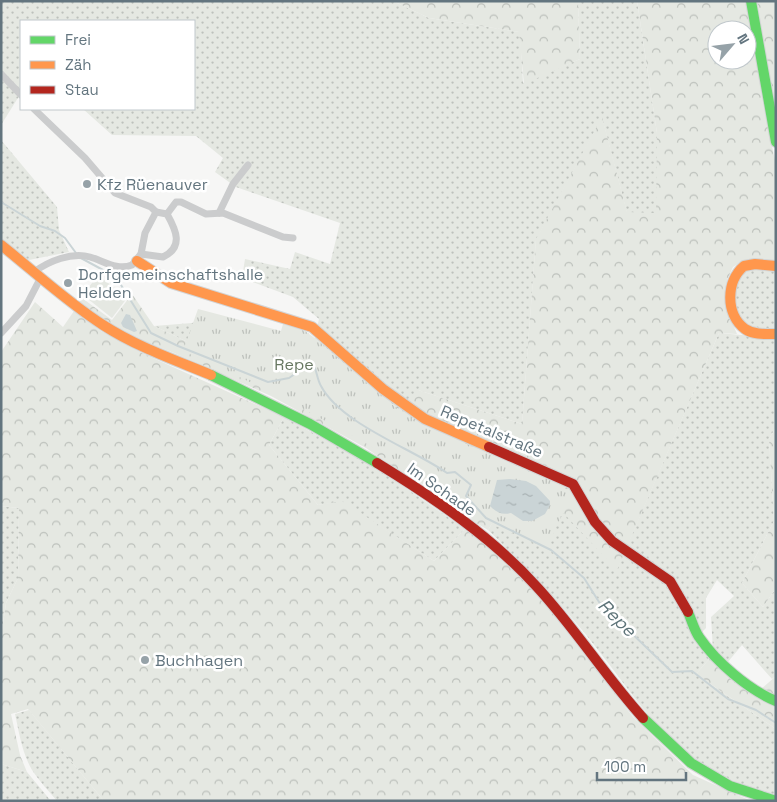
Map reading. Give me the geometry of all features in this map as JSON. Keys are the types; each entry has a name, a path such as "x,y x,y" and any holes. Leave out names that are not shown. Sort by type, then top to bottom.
{"street":[{"path":"751,1 776,142"},
{"path":"1,74 20,94"},
{"path":"35,110 85,158 115,193 151,207 156,212 167,214"},
{"path":"219,213 233,184 248,165"},
{"path":"167,214 178,201 206,214 219,213 283,237 293,238"},
{"path":"1,333 26,306 38,274 52,261 70,256 88,257 119,267 129,267 139,257 145,233 156,212"},
{"path":"139,257 163,258 173,250 178,236 167,214"},
{"path":"1,245 38,274"},
{"name":"Repetalstraße","path":"139,257 171,283 312,327 383,389 419,415 573,484 595,522 612,541 670,581 683,600 698,636 710,651 757,693 776,701"},
{"path":"776,266 753,264 744,267 734,279 731,296 733,312 740,325 758,334 776,334"},
{"name":"Im Schade","path":"38,274 103,325 142,346 248,392 327,434 416,488 464,522 507,557 544,594 636,711 672,748 711,777 739,790 776,801"}],"green space":[{"path":"1,1 393,1 429,18 520,32 523,83 580,59 578,1 637,1 657,133 657,214 627,213 602,118 536,240 522,424 418,390 536,483 617,569 719,333 776,338 776,427 769,439 774,521 742,583 763,607 776,588 776,676 772,679 742,645 727,663 713,650 711,617 734,596 717,580 706,598 706,628 698,636 711,657 696,674 776,729 776,796 741,784 712,769 687,753 666,734 646,712 563,608 527,568 488,530 493,522 253,373 154,326 192,323 215,316 314,342 319,319 293,297 242,278 245,259 290,269 295,252 330,264 340,223 236,187 215,172 223,158 196,136 112,135 84,110 195,110 195,20 20,20 20,95 1,125"},
{"path":"393,1 578,1 580,59 524,84 519,32 429,18"},
{"path":"637,1 745,1 750,20 707,20 707,70 757,70 757,63 763,104 776,165 776,262 744,260 733,267 727,280 726,308 737,334 719,333 617,570 536,484 399,414 418,390 522,424 536,239 602,117 627,212 656,213 657,133"},
{"path":"757,1 776,1 776,116"},
{"path":"1,140 57,207 59,230 69,252 29,260 1,239"},
{"path":"763,269 776,270 776,330 759,329 746,322 741,318 736,303 735,289 737,281 743,273"},
{"path":"98,275 127,298 112,318 83,295"},
{"path":"132,294 154,326 253,373 477,498 493,522 488,530 473,521 462,504 431,487 412,480 366,448 271,396 133,337 107,323 79,303 82,298 112,320"},
{"path":"35,302 63,327 74,311 101,331 142,353 284,417 269,445 318,505 342,501 434,561 465,529 499,555 543,601 633,717 693,775 751,801 104,801 28,709 11,714 20,755 27,772 1,764 1,637 6,603 18,578 19,508 1,506 1,352"},
{"name":"Repe","path":"198,309 281,331 283,324 305,331 394,406 430,428 556,483 571,492 568,504 555,529 548,552 539,545 484,521 473,506 294,404 183,351"},
{"path":"284,417 378,469 465,529 434,561 342,502 318,505 269,445"},
{"path":"776,427 776,588 763,607 742,583 774,521 769,439"},
{"path":"1,506 19,508 18,578 6,603 1,637"},
{"path":"711,657 759,691 776,676 776,729 696,674"},
{"path":"29,710 104,801 57,801 41,782 32,770 26,757 15,714"},
{"path":"1,764 27,772 51,801 1,801"}],"water":[{"path":"126,314 130,315 137,331 134,332 123,327 121,323"},
{"path":"497,480 526,481 536,486 550,501 545,514 532,521 523,521 511,513 500,513 490,506"}],"waterway":[{"name":"Repe","path":"1,202 40,226 55,231 65,238 76,253"},
{"name":"Repe","path":"79,257 116,277 151,333 178,346 268,382 289,378 302,369 315,368 321,386 331,400 344,412 379,435 447,473 455,472 471,485 466,496 486,518 551,550 584,578 599,602 672,672 692,671 728,699 756,710 776,723"}],"traffic: fast":[{"path":"751,1 776,142"},
{"path":"211,375 310,424 377,463"},
{"path":"688,612 697,634 714,656 744,683 776,701"},
{"path":"643,718 691,763 730,786 776,801"}],"traffic: slow":[{"path":"1,245 64,297 103,325 143,347 211,375"},
{"path":"137,261 171,283 312,327 383,389 425,419 489,447"},
{"path":"776,266 755,264 744,266 734,280 730,298 734,315 738,323 745,329 756,333 776,334"}],"traffic: jam":[{"path":"489,447 573,484 595,522 612,541 670,581 688,612"},
{"path":"377,463 462,519 520,569 551,603 643,718"}],"place":[{"name":"Kfz Rüenauver","path":"87,184"},
{"name":"Dorfgemeinschaftshalle Helden","path":"68,283"},
{"name":"Buchhagen","path":"145,660"}]}
